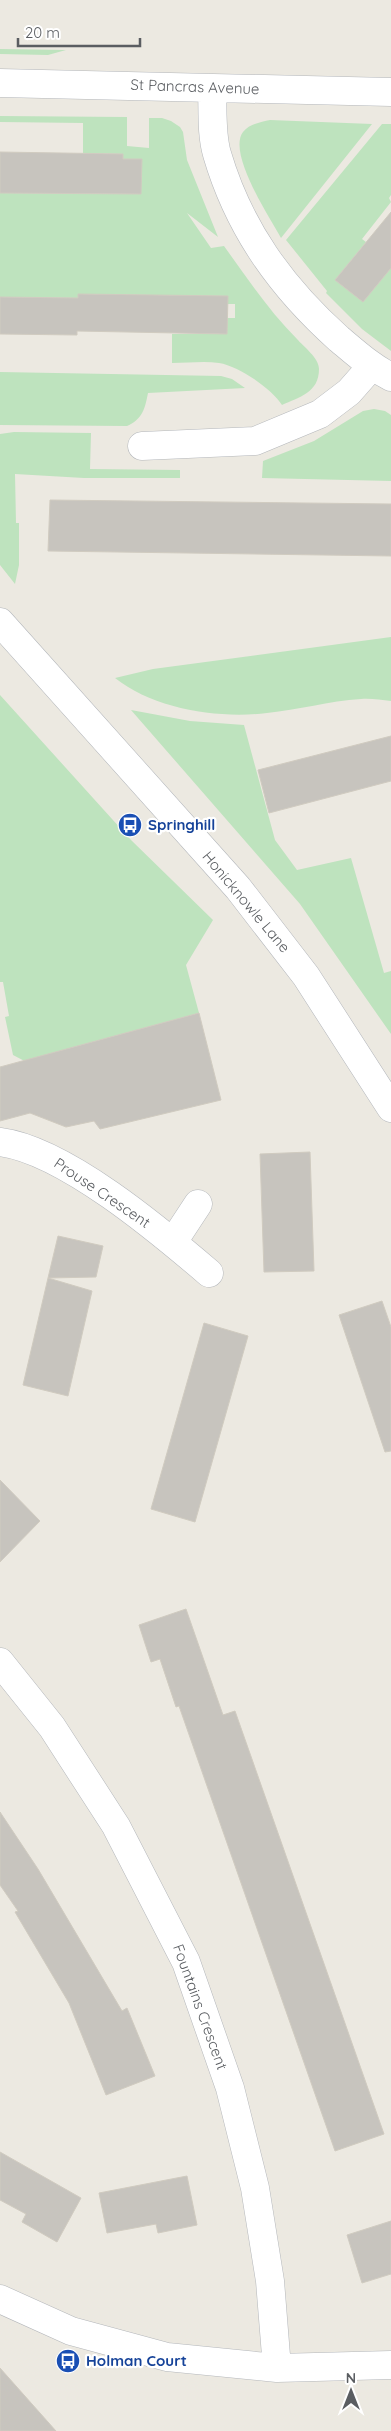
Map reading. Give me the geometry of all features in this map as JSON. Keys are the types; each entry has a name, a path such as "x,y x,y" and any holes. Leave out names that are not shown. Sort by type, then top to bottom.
{"street":[{"name":"St Pancras Avenue","path":"0,82 116,84 212,89 391,92"},
{"path":"142,446 255,441 320,414 349,392 381,372 314,316 264,258 232,200 216,151 212,89"},
{"name":"Honicknowle Lane","path":"0,622 238,888 306,976 391,1108"},
{"name":"Prouse Crescent","path":"0,1142 55,1160 109,1195 173,1242 209,1273"},
{"path":"173,1242 198,1204"},
{"name":"Fountains Crescent","path":"0,1662 52,1727 116,1826 186,1962 230,2088 255,2188 270,2281 278,2368"},
{"path":"0,2299 72,2331 167,2357 278,2368 391,2364"}],"green space":[{"path":"0,49 66,50 48,55 0,54"},
{"path":"0,116 127,117 127,146 149,148 149,118 162,118 180,127 183,132 187,160 218,237 187,213 211,248 224,246 268,306 317,361 318,377 312,389 282,405 263,385 245,373 227,365 208,362 172,363 172,334 227,334 227,318 235,318 235,304 227,304 226,296 78,294 78,298 0,297 0,193 141,194 123,159 123,154 83,153 83,123 0,122"},
{"path":"270,120 372,124 281,238 252,185 241,155 240,142 243,132 252,125"},
{"path":"382,124 391,124 391,195 389,198 391,202 362,239 366,242 335,280 363,302 391,268 391,351 362,329 326,293 327,291 286,240"},
{"path":"0,372 221,376 232,379 245,388 148,393 140,416 127,426 0,425"},
{"path":"374,409 385,411 391,415 391,481 262,478 263,461 314,441 363,411"},
{"path":"14,432 91,433 90,469 180,470 180,478 84,478 15,474 16,523 19,523 19,565 15,584 0,565 0,434"},
{"path":"391,637 391,701 349,700 279,712 248,714 208,713 167,704 148,697 131,689 115,678 153,669"},
{"path":"0,695 131,840 213,920 186,965 199,1013 52,1053 36,1067 13,1055 5,1017 9,1016 3,982 0,982"},
{"path":"131,710 190,721 244,725 275,840 297,870 351,858 384,973 391,971 391,1034 300,904"}],"building":[{"path":"0,152 123,154 123,159 142,159 141,194 0,193"},
{"path":"391,212 391,268 363,302 335,280"},
{"path":"78,294 228,296 227,334 77,331 77,335 0,334 0,297 78,298"},
{"path":"50,500 391,504 391,556 48,551"},
{"path":"391,736 391,781 269,813 258,770"},
{"path":"199,1013 221,1100 100,1129 94,1121 66,1127 30,1113 0,1121 0,1067"},
{"path":"310,1152 314,1271 264,1272 260,1154"},
{"path":"58,1236 103,1246 96,1277 48,1278"},
{"path":"48,1278 92,1291 68,1396 23,1385"},
{"path":"382,1301 391,1327 391,1451 385,1452 339,1315"},
{"path":"204,1323 248,1336 195,1522 151,1509"},
{"path":"0,1480 40,1521 0,1562"},
{"path":"186,1609 223,1715 235,1711 384,2134 335,2151 179,1706 176,1707 160,1659 151,1662 139,1625"},
{"path":"0,1812 38,1869 122,2011 127,2008 155,2076 106,2095 69,2003 15,1912 18,1911 0,1885"},
{"path":"0,2152 81,2198 57,2242 22,2222 26,2214 0,2200"},
{"path":"187,2176 197,2225 158,2233 156,2224 107,2233 99,2193"},
{"path":"391,2221 391,2274 362,2283 347,2235"},
{"path":"0,2368 56,2431 0,2431"}],"place":[{"name":"Springhill","path":"130,825"},
{"name":"Holman Court","path":"68,2361"}]}
